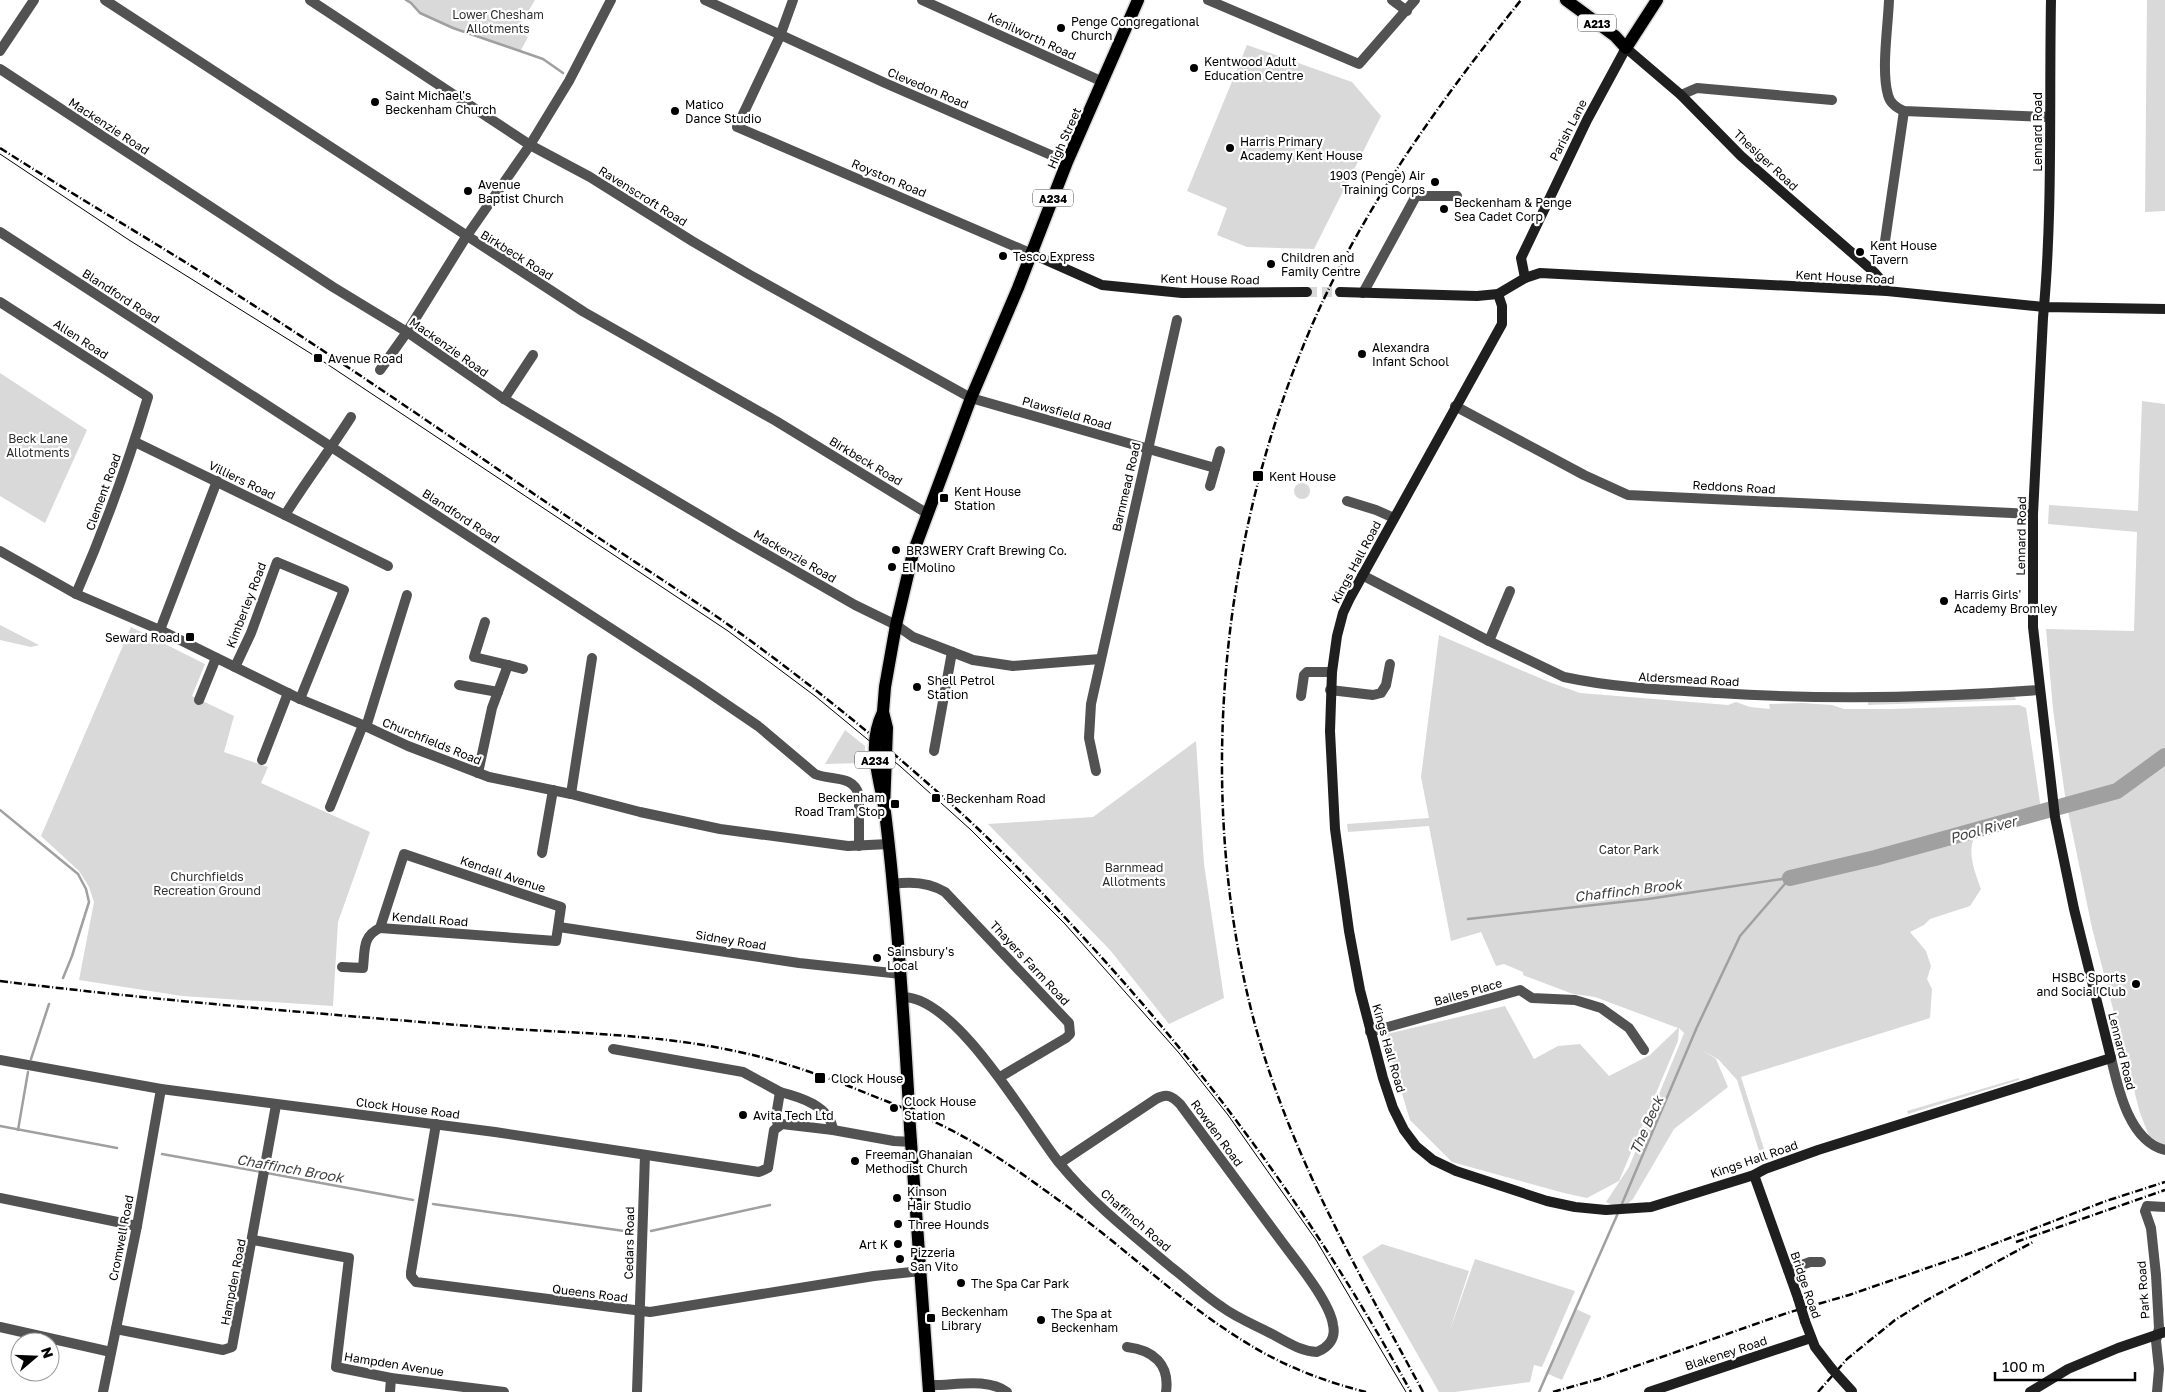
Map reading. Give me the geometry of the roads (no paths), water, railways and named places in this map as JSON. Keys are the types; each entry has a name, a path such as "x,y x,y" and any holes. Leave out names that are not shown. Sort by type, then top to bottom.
{"main road":[{"name":"High Street","path":"971,398 1067,162 1138,0"},
{"name":"A213","path":"1566,0 1615,36 1626,48"},
{"name":"Parish Lane","path":"1626,48 1657,0"},
{"name":"A234","path":"933,1388 921,1271 910,1128 903,997 893,884 884,810 875,769 876,726 883,712 885,682 913,553 971,398"}],"street":[{"path":"0,52 34,0"},
{"name":"Birkbeck Road","path":"105,0 466,237 584,312 776,421 928,514"},
{"name":"Ravenscroft Road","path":"310,0 530,145 590,177 750,276 971,398"},
{"path":"380,370 407,332 466,237 530,145 569,81 611,0"},
{"name":"Clevedon Road","path":"705,0 780,36 1067,162"},
{"path":"780,36 793,0"},
{"name":"Kenilworth Road","path":"922,0 1103,82"},
{"path":"1208,0 1359,64 1415,0"},
{"path":"1392,0 1407,11"},
{"path":"1889,0 1886,77 1888,96 1901,109 2049,117"},
{"name":"Lennard Road","path":"2051,0 2049,213 2033,514 2033,627 2039,690 2055,817 2074,909 2124,1106 2133,1122 2149,1141 2165,1150"},
{"name":"Royston Road","path":"780,36 737,127 1030,253"},
{"name":"Thesiger Road","path":"1626,48 1681,95 1742,156 1874,272 1882,281 1886,291"},
{"name":"Parish Lane","path":"1525,278 1521,258 1587,120 1626,48"},
{"name":"Mackenzie Road","path":"0,70 333,287 407,332 504,399 735,536 855,605 896,625"},
{"path":"1681,95 1697,88 1832,100"},
{"path":"1885,241 1901,109"},
{"path":"1363,292 1416,196 1456,196"},
{"name":"Blandford Road","path":"0,232 732,707 758,726 815,774 849,782 856,788 859,795 860,846"},
{"name":"Kent House Road","path":"1030,253 1102,286 1182,293 1307,292"},
{"name":"Kent House Road","path":"1525,278 1540,273 1886,291 2044,307 2165,309"},
{"path":"1340,292 1477,296 1498,294 1525,278"},
{"name":"Kings Hall Road","path":"1498,294 1502,306 1502,324 1362,575 1343,613 1337,636 1330,690 1331,776 1335,829 1348,931 1370,1032 1386,1086 1404,1130 1416,1146 1434,1160 1479,1180 1548,1201 1606,1210 1623,1210 1659,1205 1754,1175 1765,1169 1818,1150 2111,1058"},
{"name":"Allen Road","path":"0,302 148,397"},
{"name":"Barnmead Road","path":"1096,771 1089,738 1091,704 1177,320"},
{"path":"504,399 533,355"},
{"name":"Clement Road","path":"76,594 96,548 135,442 148,397"},
{"name":"Plawsfield Road","path":"971,398 1215,468"},
{"name":"Reddons Road","path":"1456,406 1584,475 1628,495 2033,514"},
{"name":"Villiers Road","path":"135,442 285,515 304,484 332,448 351,417"},
{"path":"1210,486 1220,451"},
{"path":"160,630 217,481"},
{"path":"1347,501 1394,518"},
{"path":"285,515 388,566"},
{"name":"Churchfields Road","path":"0,552 76,594 160,630 300,699 408,746 478,773 503,781 554,790 640,812 720,829 830,844 860,846 889,844"},
{"name":"Kimberley Road","path":"235,667 251,633 277,562 344,590 300,699"},
{"name":"Aldersmead Road","path":"1362,575 1489,641 1564,677 1625,688 1797,698 1915,697 2039,690"},
{"path":"1489,641 1510,591"},
{"path":"330,807 364,726 407,595"},
{"path":"485,622 474,657 522,668"},
{"path":"896,625 913,637 973,660 1013,666 1100,659"},
{"path":"934,751 952,652"},
{"path":"199,700 216,658"},
{"path":"570,794 592,658"},
{"path":"1330,690 1373,695 1381,693 1386,685 1390,664"},
{"path":"478,773 492,708 508,665"},
{"path":"1302,696 1304,676 1307,672 1332,672"},
{"path":"459,685 498,692"},
{"path":"262,760 288,693"},
{"path":"542,853 554,790"},
{"name":"Kendall Avenue","path":"404,854 561,907 556,941"},
{"name":"Kendall Road","path":"404,854 380,928 556,941"},
{"name":"Thayers Farm Road","path":"893,884 921,882 934,885 945,892 1069,1023 1070,1034 1066,1038 1000,1077"},
{"name":"Sidney Road","path":"558,927 799,963 901,974"},
{"path":"342,967 364,968 367,938 370,932 380,928"},
{"name":"Bailes Place","path":"1370,1032 1520,990 1532,998 1575,1000 1601,1008 1629,1028 1644,1050"},
{"name":"Chaffinch Road","path":"903,997 920,1000 947,1019 968,1039 1000,1077 1060,1163 1087,1194 1149,1249 1222,1308 1298,1348 1317,1352 1330,1344 1334,1326 1330,1312 1301,1268"},
{"path":"613,1049 743,1072 780,1092 800,1097 812,1104 827,1115 833,1130"},
{"name":"Clock House Road","path":"0,1060 162,1089 436,1124 763,1172 768,1168 774,1130 778,1126 776,1116 780,1092"},
{"name":"Cromwell Road","path":"103,1392 137,1226 162,1089"},
{"name":"Rowden Road","path":"1060,1163 1156,1098 1162,1096 1173,1097 1301,1268"},
{"name":"Hampden Road","path":"116,1329 229,1350 234,1343 276,1105"},
{"name":"Queens Road","path":"436,1124 411,1272 413,1279 421,1283 640,1312 660,1311 874,1276 921,1271"},
{"path":"778,1126 786,1124 894,1141 912,1142"},
{"name":"Cedars Road","path":"637,1392 644,1155"},
{"name":"Bridge Road","path":"1754,1175 1811,1338 1821,1357 1853,1391"},
{"path":"0,1198 137,1226"},
{"name":"Park Road","path":"2157,1392 2159,1369 2156,1340 2161,1333 2151,1228 2145,1211 2147,1206 2165,1207"},
{"name":"Hampden Avenue","path":"253,1240 349,1258 336,1367 391,1378 504,1392"},
{"path":"1788,1270 1810,1262 1821,1262"},
{"path":"0,1327 111,1352"},
{"path":"2030,1392 2068,1369 2118,1348 2161,1333"},
{"name":"Blakeney Road","path":"1649,1392 1811,1338"},
{"path":"1127,1347 1140,1349 1156,1359 1166,1371 1166,1392"},
{"path":"390,1392 391,1378"},
{"path":"933,1388 961,1383 987,1385 1005,1391"},
{"path":"933,1388 956,1392"},
{"path":"988,1392 1005,1391"}],"waterway":[{"path":"406,0 420,13 453,28 543,59 563,73"},
{"name":"Pool River","path":"1790,878 1875,858 2117,791 2165,756"},
{"path":"0,810 78,874 86,889 89,902 63,978"},
{"name":"Chaffinch Brook","path":"1468,919 1648,899 1789,878"},
{"name":"The Beck","path":"1621,1206 1697,1027 1740,936 1790,878"},
{"path":"31,1059 49,1004"},
{"path":"18,1130 28,1072"},
{"name":"Chaffinch Brook","path":"0,1126 117,1148"},
{"name":"Chaffinch Brook","path":"162,1154 262,1172"},
{"name":"Chaffinch Brook","path":"267,1173 413,1200"},
{"name":"Chaffinch Brook","path":"433,1204 631,1232"},
{"name":"Chaffinch Brook","path":"651,1231 770,1205"},
{"name":"The Beck","path":"1539,1392 1618,1213"}],"tunnel":[{"path":"1307,292 1340,292"}],"tram line":[{"path":"0,154 129,240 318,358 728,631 815,696 901,767 971,830 1065,924 1179,1053 1228,1115 1316,1240 1406,1392"}],"railway":[{"path":"1423,1392 1350,1257 1306,1165 1286,1118 1254,1021 1235,932 1225,841 1222,749 1227,656 1240,564 1260,474 1288,387 1322,303 1364,222 1412,146 1438,108 1521,0"},
{"path":"0,148 207,275 279,322 698,604 766,652 823,696 933,788 995,845 1045,896 1094,949 1184,1053 1266,1161 1305,1217 1377,1332 1411,1392"},
{"path":"0,981 121,995 302,1012 665,1040 741,1052 789,1065 836,1081 906,1109 970,1140 1081,1217 1176,1293 1250,1345 1306,1373 1366,1392"},
{"path":"1553,1392 1599,1379 1787,1313 1849,1295 1965,1255 2106,1201 2165,1182"},
{"path":"2016,1242 2165,1190"},
{"path":"1818,1392 1847,1359 1895,1320 1927,1300 2033,1242"}],"place":[{"name":"Penge Congregational Church","path":"1061,28"},
{"name":"Kentwood Adult Education Centre","path":"1194,68"},
{"name":"Saint Michael's Beckenham Church","path":"375,102"},
{"name":"Matico Dance Studio","path":"675,111"},
{"name":"Harris Primary Academy Kent House","path":"1230,148"},
{"name":"1903 (Penge) Air Training Corps","path":"1435,182"},
{"name":"Avenue Baptist Church","path":"468,191"},
{"name":"Beckenham & Penge Sea Cadet Corp","path":"1444,209"},
{"name":"Kent House Tavern","path":"1860,252"},
{"name":"Tesco Express","path":"1003,256"},
{"name":"Children and Family Centre","path":"1271,264"},
{"name":"Alexandra Infant School","path":"1362,354"},
{"name":"Avenue Road","path":"318,358"},
{"name":"Kent House","path":"1258,476"},
{"name":"Kent House Station","path":"944,498"},
{"name":"BR3WERY Craft Brewing Co.","path":"896,550"},
{"name":"El Molino","path":"892,567"},
{"name":"Harris Girls' Academy Bromley","path":"1944,601"},
{"name":"Seward Road","path":"190,637"},
{"name":"Shell Petrol Station","path":"917,687"},
{"name":"Beckenham Road","path":"936,798"},
{"name":"Beckenham Road Tram Stop","path":"895,804"},
{"name":"Sainsbury's Local","path":"877,958"},
{"name":"HSBC Sports and Social Club","path":"2136,984"},
{"name":"Clock House","path":"820,1078"},
{"name":"Clock House Station","path":"894,1108"},
{"name":"Avita Tech Ltd","path":"743,1115"},
{"name":"Freeman Ghanaian Methodist Church","path":"855,1161"},
{"name":"Kinson Hair Studio","path":"897,1198"},
{"name":"Three Hounds","path":"898,1224"},
{"name":"Art K","path":"898,1244"},
{"name":"Pizzeria San Vito","path":"900,1259"},
{"name":"The Spa Car Park","path":"961,1283"},
{"name":"Beckenham Library","path":"931,1318"},
{"name":"The Spa at Beckenham","path":"1041,1320"}],"park label":[{"name":"Lower Chesham Allotments","path":"498,21"},
{"name":"Beck Lane Allotments","path":"38,445"},
{"name":"Cator Park","path":"1629,849"},
{"name":"Barnmead Allotments","path":"1134,874"},
{"name":"Churchfields Recreation Ground","path":"207,883"}]}
